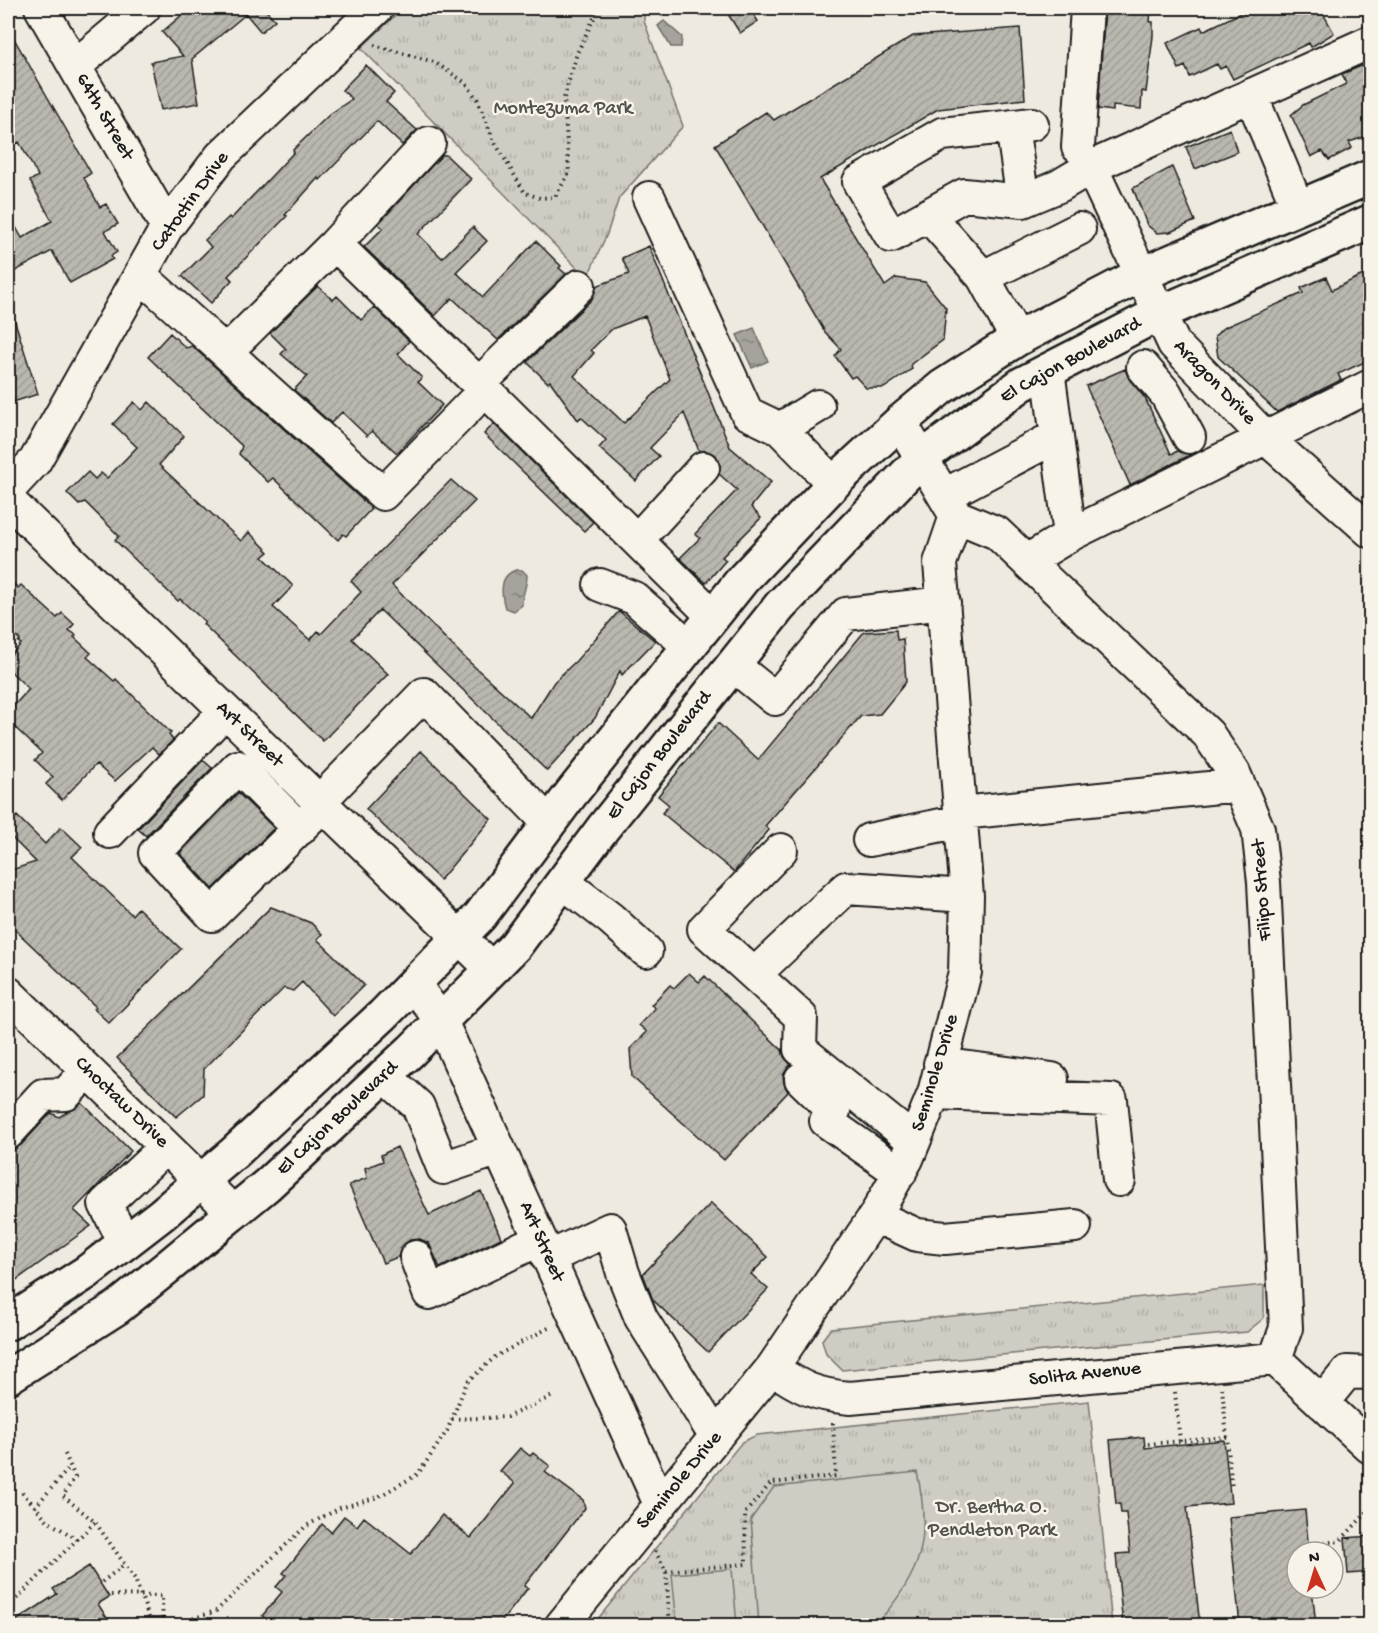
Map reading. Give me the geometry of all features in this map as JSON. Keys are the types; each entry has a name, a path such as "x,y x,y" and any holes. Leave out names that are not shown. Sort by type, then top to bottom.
{"main road":[{"path":"8,1323 87,1272 201,1181 414,984 480,916 549,823 743,579 834,484 900,422 942,387 1017,339 1140,275 1371,177"},
{"name":"El Cajon Boulevard","path":"8,1377 118,1306 234,1213 441,1021 515,946 780,606 923,457 1022,384 1048,370 1158,314 1371,222"}],"street":[{"name":"64th Street","path":"41,8 167,227"},
{"path":"75,66 144,8"},
{"path":"1084,157 1087,8"},
{"name":"Catoctin Drive","path":"8,490 35,461 167,227 221,156 367,17"},
{"path":"1023,201 1022,125 942,134 859,182 891,236 964,195 1023,201 1059,186 1084,157 1251,95 1371,42"},
{"path":"1251,95 1298,208"},
{"path":"226,352 334,244 429,143"},
{"name":"Aragon Drive","path":"1084,157 1173,344 1266,438 1371,531"},
{"path":"649,198 747,413 780,429 834,484"},
{"path":"928,215 983,277 1017,339"},
{"path":"983,277 1079,229"},
{"path":"334,244 713,616"},
{"path":"140,275 383,494 579,286"},
{"path":"1143,367 1166,394 1189,437"},
{"path":"1166,394 1198,369"},
{"path":"1048,370 1071,535"},
{"path":"1027,561 1071,535 1371,386"},
{"path":"780,429 818,406"},
{"path":"900,422 950,505 1057,436"},
{"path":"637,540 703,468"},
{"name":"Art Street","path":"8,500 492,969"},
{"name":"Filipo Street","path":"950,505 997,533 1208,734 1239,784 1258,829 1264,882 1286,1328 1275,1359"},
{"name":"Seminole Drive","path":"561,1626 772,1368 875,1216 900,1173 937,1079 965,972 967,896 940,562 950,505"},
{"path":"600,585 634,598 689,646"},
{"path":"733,665 775,699 846,614 944,603"},
{"path":"300,829 238,767 155,853 212,915 300,829 424,694 549,823"},
{"path":"153,765 220,707"},
{"path":"110,832 220,707"},
{"path":"869,840 961,817 1239,784"},
{"path":"781,850 704,928 801,1017 800,1048 914,1141"},
{"path":"563,882 611,919 646,951"},
{"path":"754,974 846,888 967,896"},
{"name":"Art Street","path":"414,984 441,1021 660,1504"},
{"name":"Choctaw Drive","path":"8,993 234,1213"},
{"path":"8,1133 43,1095 66,1094 87,1071"},
{"path":"384,1076 418,1106 444,1168 499,1149"},
{"path":"801,1078 834,1111 826,1121 900,1173"},
{"path":"937,1079 1055,1080"},
{"path":"937,1079 1111,1100 1119,1180"},
{"path":"125,1243 105,1204 166,1148"},
{"path":"875,1216 917,1235 945,1238 1075,1226"},
{"path":"416,1257 429,1293 544,1249 610,1228 623,1273 640,1318 716,1437"},
{"path":"1275,1359 1371,1448"},
{"name":"Solita Avenue","path":"772,1368 802,1389 824,1396 850,1398 1275,1359"},
{"path":"1322,1402 1347,1372 1371,1373"}],"path":[{"path":"367,17 375,47 406,53 434,62 466,82 477,99 494,141 525,193 540,198 555,197 569,173 564,98 578,53 595,16 596,8"},
{"path":"172,1625 216,1611 306,1526 340,1508 378,1497 418,1474 452,1419 467,1382 496,1356 554,1325"},
{"path":"1222,1384 1232,1488"},
{"path":"1174,1389 1180,1441"},
{"path":"452,1419 507,1418 555,1395"},
{"path":"666,1571 746,1564 745,1513 771,1483 836,1476 832,1421"},
{"path":"1148,1444 1227,1437"},
{"path":"65,1454 75,1477 63,1496 95,1522 135,1579 152,1626"},
{"path":"35,1507 71,1467"},
{"path":"22,1492 49,1522 77,1539"},
{"path":"1341,1540 1371,1509"},
{"path":"8,1607 95,1522"},
{"path":"652,1547 666,1571 670,1626"},
{"path":"102,1582 124,1564"},
{"path":"111,1595 162,1596 163,1626"}],"green space":[{"name":"Montezuma Park","path":"403,8 644,8 644,21 683,126 619,198 607,234 587,278 361,48"},
{"path":"1264,1285 1264,1318 1247,1332 842,1370 826,1354 822,1340 831,1328"},
{"name":"Dr. Bertha O. Pendleton Park","path":"1089,1401 1112,1625 592,1626 742,1442 757,1435"},
{"path":"917,1472 923,1517 923,1536 919,1554 904,1589 876,1624 759,1625 751,1519 774,1487"},
{"path":"732,1569 737,1625 677,1625 672,1574"}],"water":[{"path":"664,21 682,37 681,47 671,47 658,26"},
{"path":"754,328 768,361 752,368 737,335"},
{"path":"516,570 522,570 527,575 522,605 514,611 505,608 502,591 507,576"}],"building":[{"path":"190,8 264,8 275,20 261,32 246,14 192,59 199,103 161,110 151,62 183,56 162,32"},
{"path":"724,8 749,8 758,21 740,33"},
{"path":"1105,8 1151,8 1150,22 1153,22 1153,36 1146,92 1142,91 1141,109 1113,106 1113,111 1098,109"},
{"path":"1251,8 1320,8 1334,33 1311,47 1309,43 1233,79 1226,66 1220,69 1217,64 1190,77 1185,66 1179,69 1167,43 1201,27 1203,31"},
{"path":"8,28 91,173 84,178 100,207 106,204 118,224 105,231 117,252 111,256 113,259 70,283 52,251 8,275 8,213 22,238 52,221 30,181 38,176 19,142 8,148 8,126 14,122 8,110"},
{"path":"1020,28 1025,99 938,109 820,179 885,286 896,278 925,282 946,308 943,340 911,364 912,369 884,388 866,388 855,376 851,378 835,356 841,349 825,332 715,145 766,112 774,120 913,36"},
{"path":"1371,62 1371,76 1363,79 1371,94 1371,114 1365,117 1371,135 1349,142 1352,148 1329,160 1322,151 1311,157 1291,115 1303,105 1346,84 1342,74"},
{"path":"366,65 394,93 386,102 417,130 402,145 377,121 320,180 318,178 285,215 287,216 228,276 232,280 211,303 182,276 211,247 205,240 229,217 231,219 294,152 293,150 330,114 352,99 342,90"},
{"path":"1230,129 1237,152 1195,169 1186,147"},
{"path":"442,155 446,155 471,179 418,234 442,258 473,227 487,241 456,272 483,297 536,241 566,274 498,340 452,298 435,316 364,247 383,228 378,224"},
{"path":"1172,167 1195,221 1170,232 1157,233 1147,225 1133,188"},
{"path":"649,246 730,447 771,482 751,507 761,518 722,557 726,560 706,583 680,558 700,538 695,534 737,490 719,474 720,463 716,455 707,451 699,451 684,413 650,448 659,456 636,481 599,448 606,440 581,417 578,420 550,381 548,383 527,362 592,299 596,286 629,274 622,258","holes":["645,316 670,379 624,423 574,376 594,353 591,350 612,329"]},
{"path":"1371,271 1371,359 1338,374 1341,380 1277,412 1218,357 1215,336 1223,328 1303,293 1301,288 1326,277 1332,290"},
{"path":"318,286 333,300 337,296 361,320 374,307 409,341 398,354 422,378 418,382 442,405 397,453 372,431 367,436 342,412 331,423 294,390 307,376 281,354 286,349 270,333"},
{"path":"11,309 38,394 13,402 8,384 8,310"},
{"path":"170,333 186,348 192,346 369,506 371,509 346,536 343,534 338,540 273,478 268,482 239,454 242,446 148,357"},
{"path":"1125,369 1129,379 1145,398 1171,454 1178,451 1192,454 1130,485 1086,386"},
{"path":"134,402 142,410 149,402 184,436 159,465 241,541 249,532 269,552 263,557 293,586 273,607 310,640 318,631 321,634 361,592 351,581 451,480 475,501 392,585 466,659 531,718 554,682 576,661 619,611 655,641 622,675 620,671 595,718 547,771 380,610 352,639 388,674 323,741 203,624 205,622 180,599 178,601 115,540 119,536 85,502 79,505 67,493 88,472 95,479 101,473 107,478 137,447 113,424"},
{"path":"494,424 593,522 584,531 484,434"},
{"path":"8,578 18,588 21,585 57,618 62,613 74,624 69,630 91,653 87,657 114,681 116,679 171,733 169,735 173,740 159,754 152,747 115,781 96,764 62,800 46,784 53,777 35,760 42,753 8,721 8,712 29,689 8,669 8,658 21,644 8,628"},
{"path":"896,630 897,640 903,639 906,682 880,714 861,716 765,826 769,830 734,872 662,813 669,805 658,796 718,723 758,760 864,632"},
{"path":"421,751 491,819 440,880 366,809"},
{"path":"203,760 212,768 146,836 138,829"},
{"path":"238,793 274,828 213,889 180,853"},
{"path":"17,816 45,844 61,827 82,847 72,857 132,915 138,908 181,949 109,1023 94,1009 96,1007 8,923 8,871 36,862 8,834 8,826"},
{"path":"271,907 311,923 322,934 317,939 364,985 333,1016 302,982 293,991 284,988 204,1069 203,1095 176,1117 117,1058"},
{"path":"689,973 699,982 705,976 782,1050 784,1057 791,1065 783,1075 788,1092 724,1160 632,1077 630,1049 647,1032 639,1025 655,1008 651,1005 670,985 674,988"},
{"path":"82,1103 131,1151 74,1210 91,1226 8,1286 8,1150 21,1145 51,1113 59,1117"},
{"path":"397,1147 429,1215 481,1191 501,1238 440,1268 429,1243 420,1239 410,1240 402,1246 398,1257 383,1263 349,1185 367,1178 365,1168 383,1161 381,1155"},
{"path":"711,1203 768,1257 751,1274 768,1289 708,1352 653,1300 643,1274"},
{"path":"1144,1437 1145,1448 1224,1440 1231,1503 1187,1507 1200,1626 1123,1626 1116,1554 1130,1553 1126,1513 1121,1513 1120,1504 1116,1504 1110,1440"},
{"path":"520,1448 530,1456 533,1453 550,1466 545,1472 583,1500 585,1508 524,1586 528,1588 498,1626 274,1626 262,1616 282,1592 276,1587 286,1575 283,1573 322,1524 331,1532 344,1516 357,1526 364,1517 411,1554 442,1515 471,1538 515,1483 500,1471"},
{"path":"1305,1510 1308,1540 1285,1540 1285,1600 1313,1600 1316,1626 1240,1626 1229,1517"},
{"path":"1371,1536 1371,1572 1348,1574 1345,1538"},
{"path":"89,1566 109,1597 98,1604 112,1626 8,1626 57,1594 53,1589"}]}
